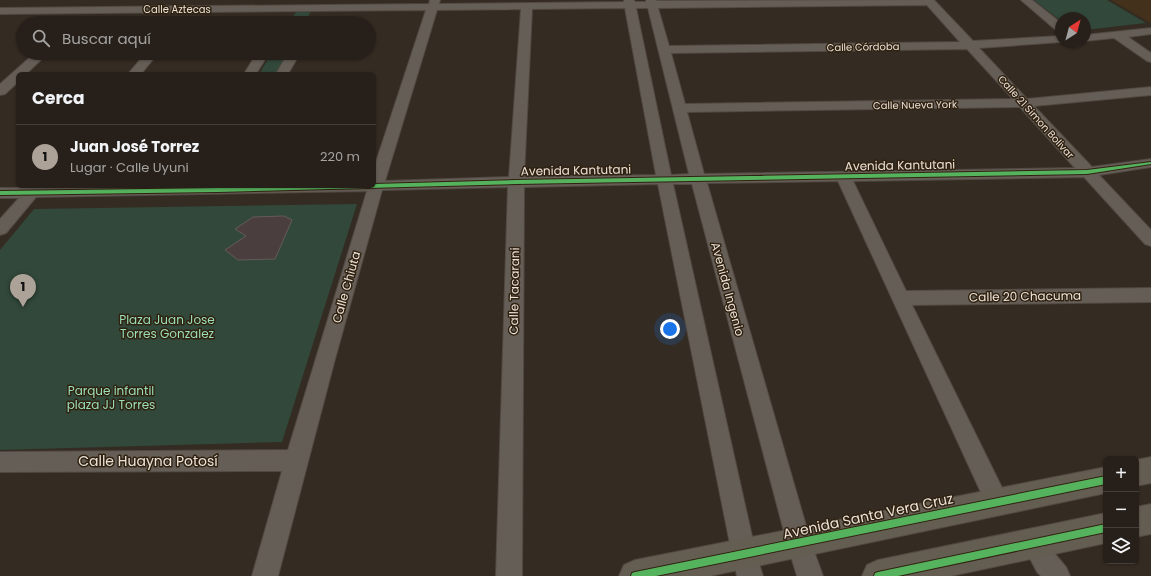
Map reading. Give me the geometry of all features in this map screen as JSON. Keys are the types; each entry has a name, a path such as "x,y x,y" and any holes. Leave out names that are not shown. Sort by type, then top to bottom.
{"main road":[{"path":"1139,472 1151,470"},
{"name":"Avenida Santa Vera Cruz","path":"635,576 747,565 799,543 1103,481"},
{"path":"1139,521 1151,519"},
{"path":"878,576 1103,529"}],"street":[{"path":"0,4 5,0"},
{"path":"84,16 101,0"},
{"path":"184,16 198,0"},
{"path":"1026,0 1055,24"},
{"name":"Calle Aztecas","path":"0,11 190,10 294,4 434,3 527,6 630,3 929,1"},
{"name":"Calle 21 Simon Bolivar","path":"929,1 1151,240"},
{"name":"Calle Chiuta","path":"376,187 434,3"},
{"path":"630,3 665,180 747,565"},
{"name":"Avenida Ingenio","path":"652,3 698,179 799,543 810,576"},
{"path":"286,16 294,4"},
{"path":"315,16 322,4"},
{"name":"Calle Tacarani","path":"509,576 516,182 527,6"},
{"path":"1091,38 1117,36 1151,31"},
{"path":"1117,36 1151,58"},
{"name":"Calle Córdoba","path":"664,50 970,45 1055,39"},
{"path":"20,72 34,60"},
{"path":"136,72 146,60"},
{"path":"251,72 259,60"},
{"path":"283,72 290,60"},
{"path":"0,91 16,76"},
{"name":"Calle Nueva York","path":"679,108 1024,103 1151,91"},
{"name":"Avenida Kantutani","path":"376,187 516,182 1087,172 1151,162"},
{"path":"844,177 997,502"},
{"name":"Avenida Kantutani","path":"0,193 34,189 218,188"},
{"name":"Calle Chiuta","path":"264,576 295,460 376,188"},
{"path":"0,229 34,189"},
{"name":"Calle 20 Chacuma","path":"900,298 1151,295"},
{"name":"Calle Huayna Potosí","path":"0,462 295,460"},
{"path":"1034,543 1046,563 1057,576"}],"shaded area":[{"path":"1111,0 1151,0 1151,23"}],"green space":[{"path":"1034,0 1107,0 1146,23 1091,29 1091,12 1055,12 1055,16"},
{"path":"311,11 308,16 293,16 296,12"},
{"path":"268,60 284,60 277,72 260,72"},
{"name":"Plaza Juan Jose Torres Gonzalez","path":"357,204 282,442 0,450 0,250 34,209"}],"building":[{"path":"284,216 292,220 275,259 238,260 225,250 246,236 235,229 253,217"}],"cycle path":[{"path":"376,186 1087,172 1151,163"},
{"path":"0,193 292,188"},
{"path":"635,576 1103,481"},
{"path":"878,576 1103,529"}],"place":[{"name":"Juan José Torrez","path":"23,307"}],"park label":[{"name":"Parque infantil plaza JJ Torres","path":"111,397"}]}
